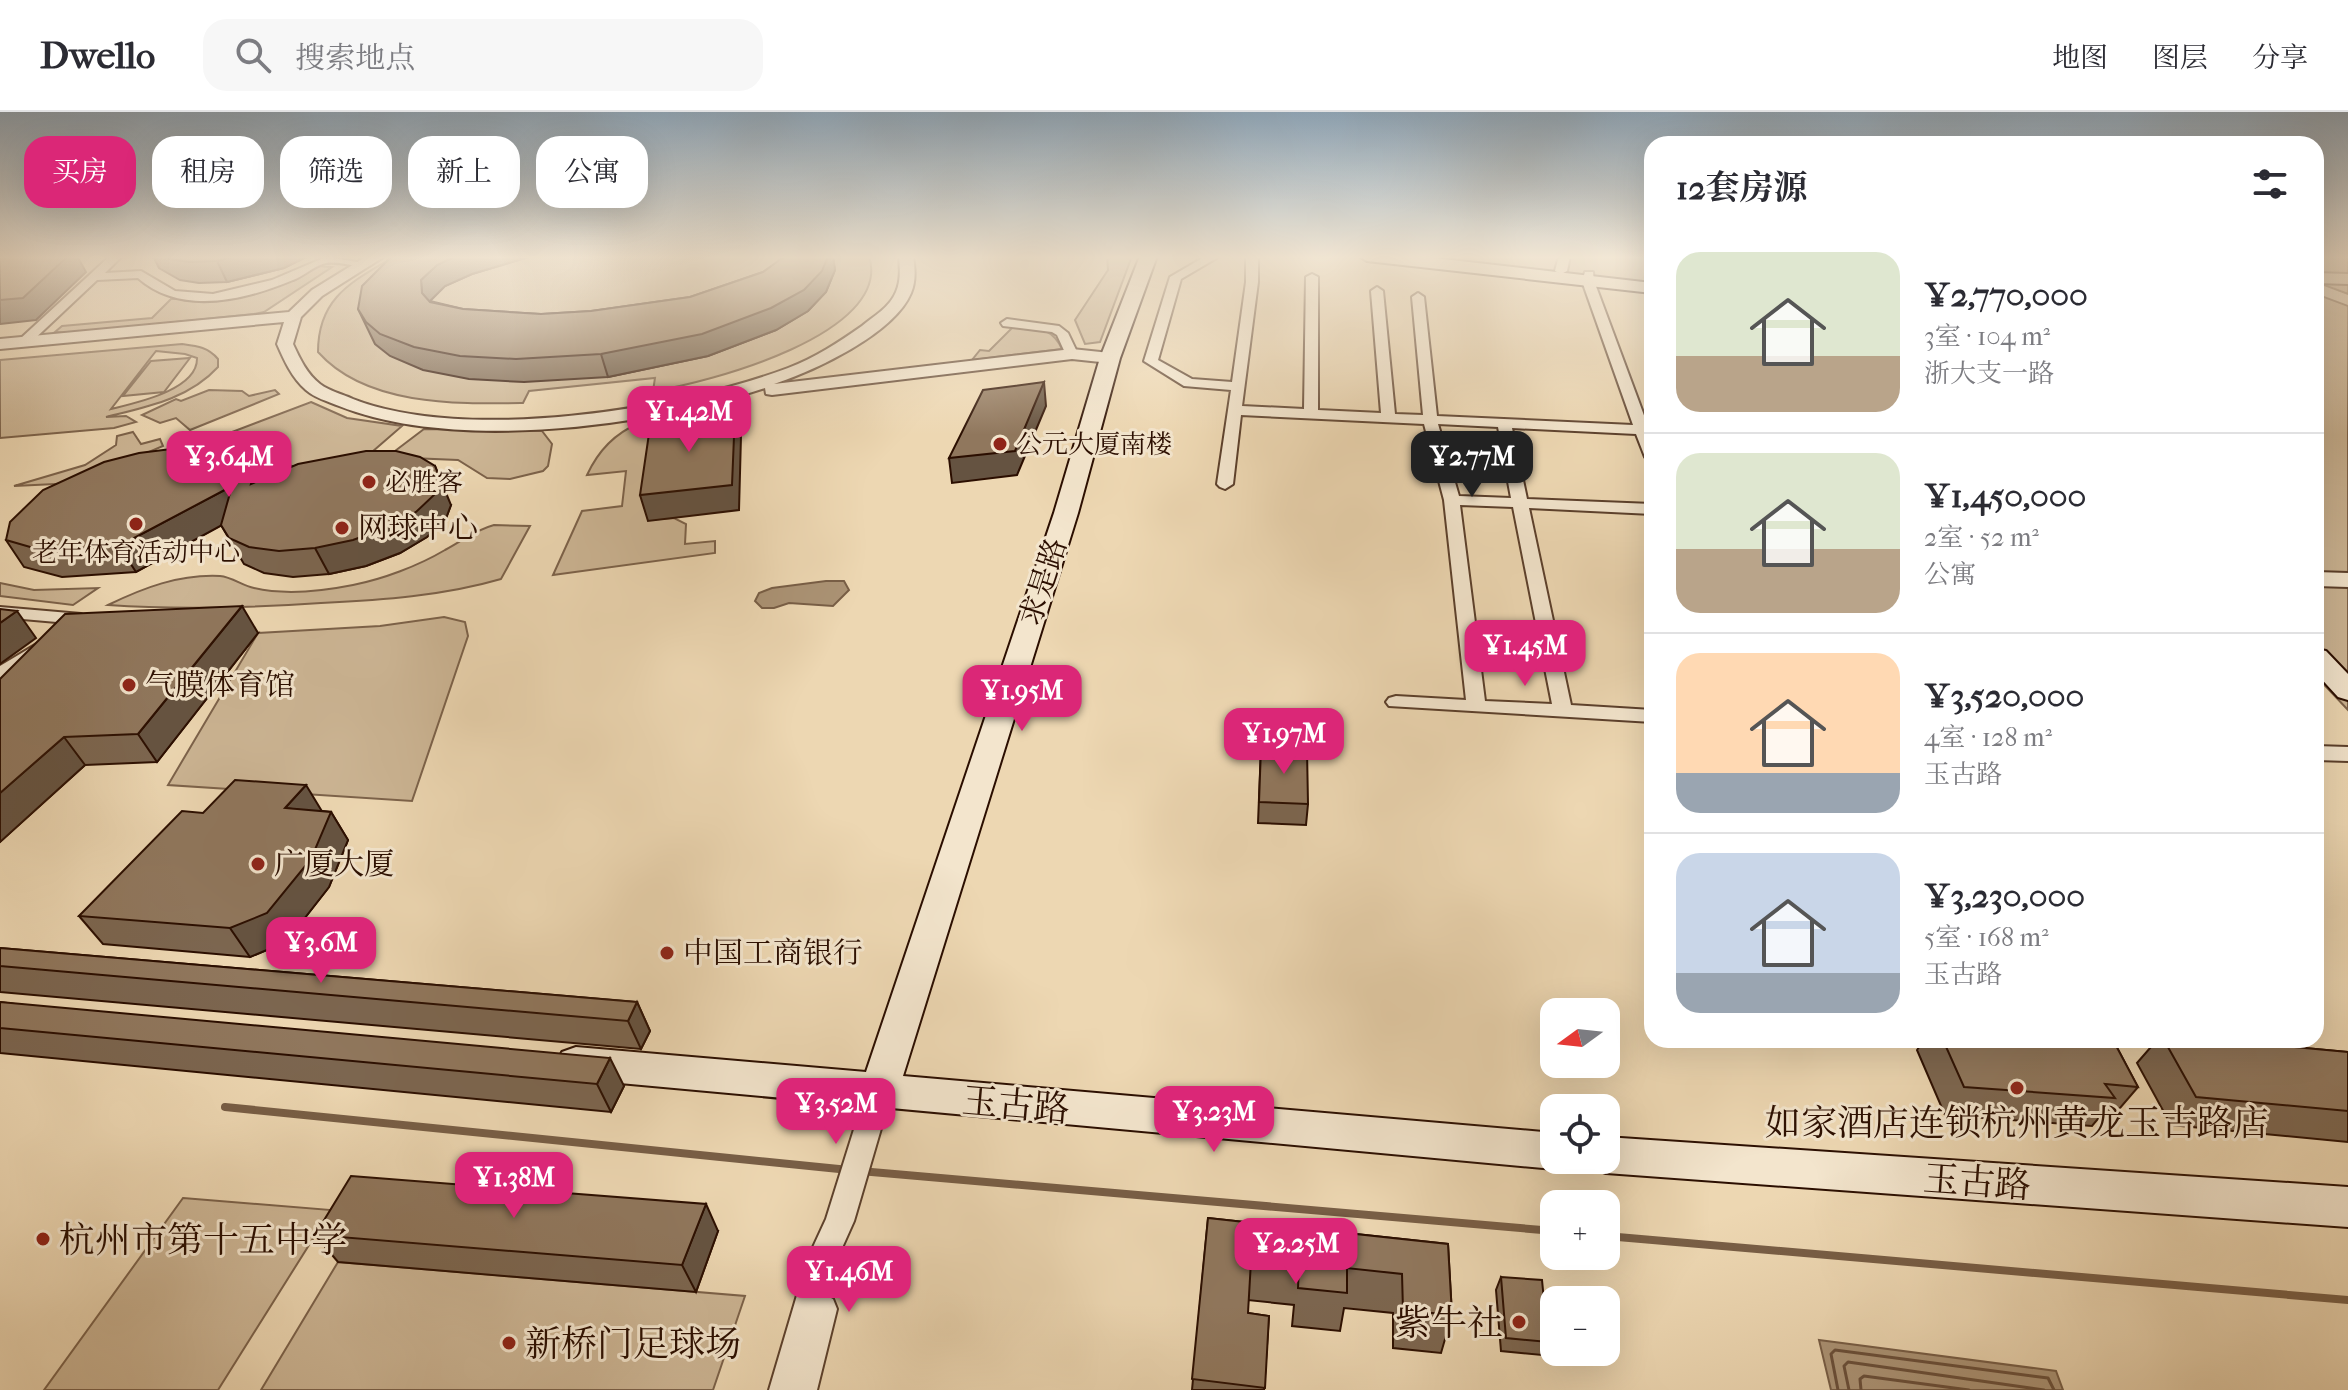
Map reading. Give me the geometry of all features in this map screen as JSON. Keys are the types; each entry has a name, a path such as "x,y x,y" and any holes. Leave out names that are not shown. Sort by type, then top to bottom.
{"main road":[{"name":"求是路","path":"873,1109 1066,513 1110,358 1126,316"},
{"path":"2324,666 2348,691"},
{"name":"玉古路","path":"544,1060 873,1109 1540,1150"},
{"name":"玉古路","path":"1620,1156 2348,1207"}],"street":[{"path":"24,342 53,316"},
{"path":"0,344 294,316 285,344 293,363 308,383 331,397 383,415 430,421 513,423 570,419 709,397 1072,354 1110,358"},
{"path":"709,397 795,372 846,345 884,316"},
{"path":"1164,316 1151,361 1189,383 1238,386"},
{"path":"1225,484 1246,316"},
{"path":"1311,414 1312,316"},
{"path":"1379,316 1388,418"},
{"path":"1420,316 1430,420 1452,500 1476,707"},
{"path":"1601,316 1644,435"},
{"path":"1007,323 1048,326 1062,333 1072,354"},
{"path":"1234,410 1642,430"},
{"path":"1504,424 1563,712"},
{"path":"1452,500 1644,509"},
{"path":"2324,579 2348,580"},
{"path":"0,612 81,619 0,674"},
{"path":"1396,702 1644,716"},
{"path":"2324,753 2348,754"},
{"path":"785,1390 823,1258 837,1229 873,1109"},
{"path":"801,1390 836,1256 837,1229"}],"shaded area":[{"path":"238,316 55,332 62,326 152,318"},
{"path":"845,316 826,331 791,350 713,378 653,391 655,378 529,391 523,403 441,402 386,392 361,383 338,370 318,352 324,317"},
{"path":"1078,316 1110,316 1100,342 1085,344 1075,320"},
{"path":"2324,316 2348,316 2348,710 2324,684"},
{"path":"1015,325 1049,333 1062,349 972,360 980,350 989,351"},
{"path":"182,344 210,352 218,359 218,367 207,378 180,394 106,417 126,416 136,422 114,428 0,438 0,360","holes":["156,351 197,358 195,369 177,387 111,409"]},
{"path":"190,358 164,392 123,396 151,361"},
{"path":"209,390 242,391 249,396 275,390 279,394 190,430 176,418 160,423 142,415 176,399 181,401"},
{"path":"311,402 347,418 402,426 365,458 312,472 269,459 246,446 224,449 211,440"},
{"path":"740,408 740,417 681,424 649,520 674,518 686,524 685,544 715,541 715,553 553,575 582,511 622,506 626,471 587,475 600,453 615,437 651,419"},
{"path":"424,429 542,431 552,444 548,466 543,471 510,479 487,478 458,460 387,457"},
{"path":"133,432 141,444 160,439 163,446 76,483 14,486 85,465 116,445 117,436"},
{"path":"494,525 530,526 501,579 457,590 389,599 267,606 188,608 108,605 162,583 190,577 224,577 250,587 291,592 353,585 412,567"},
{"path":"0,583 34,590 98,588 73,605 0,596"},
{"path":"444,617 465,622 468,636 412,801 168,785 258,633 380,626"},
{"path":"183,1198 331,1210 218,1390 44,1390"},
{"name":"新桥门足球场","path":"338,1262 745,1296 713,1390 261,1390"}],"water":[{"path":"844,581 849,590 833,606 789,603 762,608 755,601 759,593 772,588"},
{"path":"1819,1340 2056,1371 2063,1390 1831,1390"}],"building":[{"path":"362,316 751,316 702,334 601,354 516,359 460,356 414,347 380,334"},
{"path":"1044,382 1015,451 949,458 983,390"},
{"path":"735,412 732,485 640,495 651,420"},
{"path":"212,444 240,448 259,458 251,484 298,464 366,451 396,451 420,457 435,466 440,479 434,495 416,512 353,540 315,548 279,551 249,547 229,538 221,525 232,486 119,546 44,551 6,540 10,522 43,490 104,462 139,453"},
{"name":"气膜体育馆","path":"242,606 138,734 64,737 0,793 0,679 65,614"},
{"path":"0,609 17,611 0,623"},
{"path":"1261,748 1307,750 1308,804 1259,802"},
{"name":"广厦大厦","path":"235,780 306,785 285,808 331,812 311,859 267,913 230,928 79,916 182,811 203,813"},
{"path":"0,948 637,1002 628,1021 0,966"},
{"path":"0,1002 610,1058 597,1084 0,1028"},
{"path":"1947,1048 2117,1048 2138,1087 2105,1084 2115,1098 1964,1087"},
{"path":"2168,1048 2305,1048 2348,1052 2348,1111 2196,1097"},
{"path":"351,1176 706,1204 682,1265 315,1235"},
{"path":"1208,1218 1448,1244 1452,1315 1403,1310 1402,1274 1347,1268 1347,1293 1298,1288 1299,1266 1251,1261 1248,1313 1269,1316 1265,1388 1192,1379"},
{"name":"紫牛社","path":"1501,1277 1542,1280 1540,1341 1506,1338"}],"waterway":[{"path":"225,1107 849,1170"},
{"path":"860,1171 1540,1230"},
{"path":"1620,1237 2348,1300"}],"place":[{"name":"公元大厦南楼","path":"1000,444"},
{"name":"必胜客","path":"369,482"},
{"name":"老年体育活动中心","path":"136,524"},
{"name":"网球中心","path":"342,528"},
{"name":"气膜体育馆","path":"129,685"},
{"name":"广厦大厦","path":"258,864"},
{"name":"中国工商银行","path":"667,953"},
{"name":"如家酒店连锁杭州黄龙玉古路店","path":"2017,1088"},
{"name":"杭州市第十五中学","path":"43,1239"},
{"name":"紫牛社","path":"1519,1322"},
{"name":"新桥门足球场","path":"509,1343"}]}
